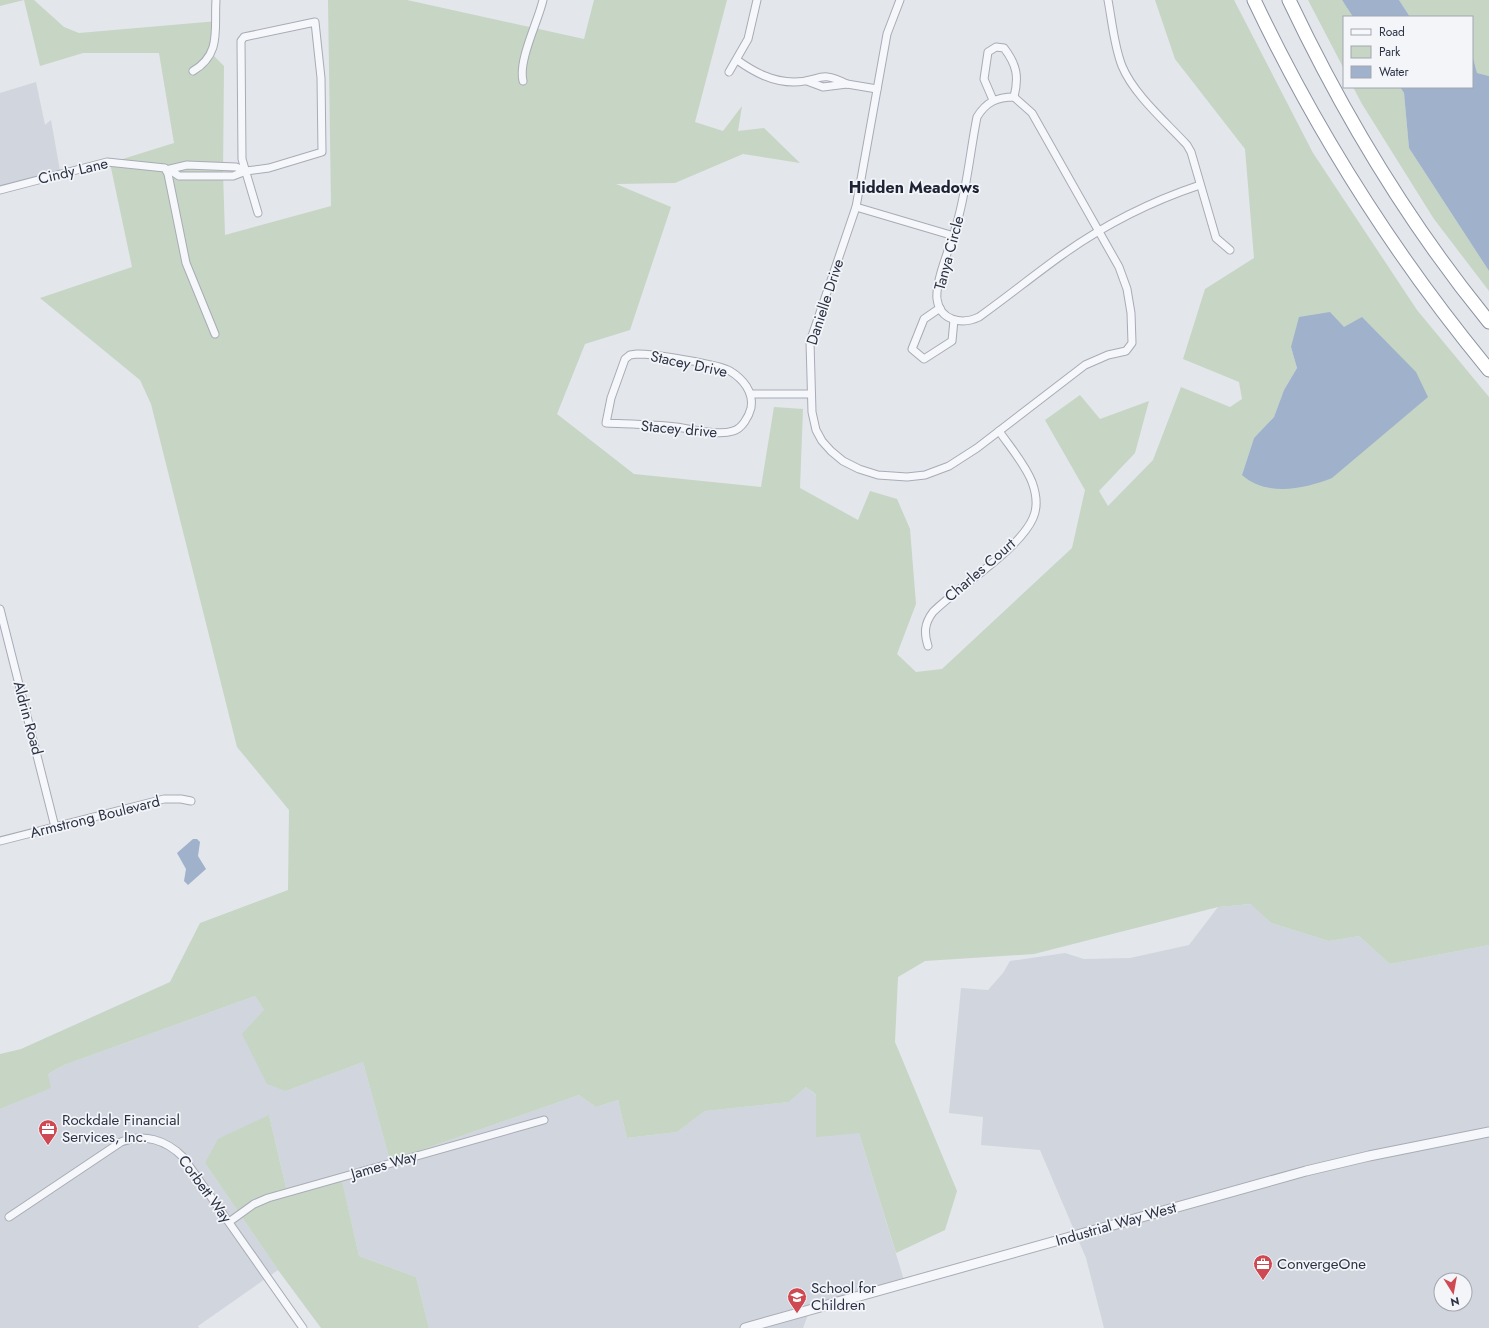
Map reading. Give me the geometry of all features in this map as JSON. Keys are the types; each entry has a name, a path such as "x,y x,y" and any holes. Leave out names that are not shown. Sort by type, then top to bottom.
{"highway":[{"path":"1254,0 1308,107 1354,184 1435,302 1489,370"},
{"path":"1289,0 1336,94 1383,173 1442,260 1489,322"}],"street":[{"path":"193,71 205,63 213,51 216,34 216,0"},
{"path":"524,81 522,76 525,57 543,0"},
{"path":"729,72 748,39 757,0"},
{"name":"Danielle Drive","path":"900,0 887,34 856,207 810,342 811,394 814,424 825,445 837,457 850,465 878,475 907,477 925,475 941,470 957,462 1085,366 1108,355 1126,351 1132,342 1131,313 1127,289 1119,267 1099,232"},
{"path":"1108,0 1119,57 1126,74 1137,91 1187,145 1216,238 1230,250"},
{"path":"214,334 186,264 168,171 187,165 236,166 246,171 269,168 322,152 321,78 315,22 242,39 242,159 246,171 258,214"},
{"path":"1014,97 1018,79 1017,73 1004,48 996,47 988,52 984,79 993,100 1014,97 1032,113 1099,232"},
{"path":"737,60 749,69 769,78 786,82 807,81 824,76 830,76 847,84 877,89"},
{"path":"807,81 827,87 847,84"},
{"name":"Tanya Circle","path":"954,320 948,318 940,308 937,291 938,281 958,222 977,117 983,108 993,100"},
{"name":"Cindy Lane","path":"0,190 107,162 163,167 179,176 233,176 246,171"},
{"path":"940,308 924,319 912,349 924,359 952,341 954,320 968,321 979,317 1063,254 1099,232 1156,201 1200,185"},
{"path":"856,207 954,236"},
{"name":"Stacey Drive","path":"611,398 625,359 630,355 637,354 664,357 729,370 745,384 752,394"},
{"path":"752,394 811,394"},
{"name":"Stacey drive","path":"611,398 606,423 674,426 726,433 738,429 748,416 752,394"},
{"name":"Charles Court","path":"928,646 924,633 926,624 933,612 1009,548 1023,533 1034,514 1036,500 1032,482 999,431"},
{"name":"Aldrin Road","path":"0,609 55,827"},
{"name":"Armstrong Boulevard","path":"0,841 164,799 181,799 191,801"},
{"name":"James Way","path":"229,1222 254,1204 268,1198 544,1120"},
{"name":"Industrial Way West","path":"745,1328 1306,1171 1368,1156 1489,1132"},
{"name":"Corbett Way","path":"9,1217 112,1146 126,1140 141,1138 161,1141 177,1151 188,1163 303,1328"}],"shaded area":[{"path":"36,82 45,125 51,120 60,171 0,186 0,93"},
{"path":"1252,904 1271,923 1329,941 1359,936 1390,964 1489,945 1489,1328 1104,1328 1086,1258 1040,1150 981,1145 983,1117 949,1113 961,988 988,990 1003,973 1010,961 1065,953 1084,959 1130,958 1189,945 1218,907"},
{"path":"255,996 264,1010 286,1091 363,1062 390,1161 579,1095 596,1107 618,1100 627,1138 677,1132 705,1111 789,1102 806,1087 859,1133 904,1280 811,1307 803,1328 429,1328 416,1277 359,1256 341,1176 287,1192 269,1115 205,1163 278,1270 198,1326 199,1328 0,1328 0,1109 50,1088 48,1074 64,1065"}],"green space":[{"path":"0,0 24,0 0,6"},
{"path":"24,0 34,0 64,27 79,33 218,21 213,55 224,66 223,172 225,235 331,206 328,0 407,0 584,39 594,0 727,0 695,122 723,131 742,106 738,131 764,128 800,163 743,154 675,183 616,184 671,207 630,330 585,344 557,414 634,474 761,487 774,407 803,409 800,488 858,520 870,491 897,499 910,529 916,604 897,654 916,672 942,669 1072,548 1085,490 1045,420 1080,395 1100,419 1149,401 1135,453 1099,491 1108,506 1153,460 1181,387 1230,407 1242,399 1239,382 1183,359 1205,289 1254,258 1245,149 1175,59 1155,0 1234,0 1313,153 1417,310 1489,397 1489,945 1390,964 1359,936 1329,941 1271,923 1251,904 1218,907 1034,954 925,961 898,977 895,1042 957,1191 945,1230 896,1253 859,1133 816,1137 816,1095 806,1087 789,1102 705,1111 677,1132 627,1138 618,1100 596,1107 579,1095 390,1161 363,1062 286,1091 267,1084 242,1034 264,1010 255,996 64,1065 48,1074 51,1088 0,1109 0,1054 21,1049 170,982 200,923 288,890 289,810 237,747 151,404 140,380 40,298 132,267 110,163 174,143 159,53 83,53 40,66","holes":["1344,328 1242,475 1254,438 1274,417 1284,390 1297,368 1291,347"]},
{"path":"1308,0 1342,0 1352,16 1343,16 1343,67"},
{"path":"1399,0 1489,0 1489,76 1477,73 1473,58 1473,16 1409,16"},
{"path":"1354,88 1401,88 1404,93 1409,148 1489,271 1489,291 1434,219"},
{"path":"269,1115 287,1192 341,1176 359,1256 416,1277 429,1328 321,1328 278,1270 205,1163 218,1139"}],"water":[{"path":"1342,0 1399,0 1409,16 1352,16"},
{"path":"1473,58 1477,73 1489,76 1489,271 1409,148 1404,93 1401,88 1473,88"},
{"path":"1330,312 1344,327 1362,317 1416,372 1428,397 1332,478 1298,488 1286,489 1274,489 1252,482 1242,475 1254,438 1274,417 1284,390 1297,368 1291,347 1299,317"},
{"path":"193,839 197,839 200,842 198,856 206,869 188,885 184,881 186,869 177,853"}],"place":[{"name":"Rockdale Financial Services, Inc.","path":"48,1146"},
{"name":"ConvergeOne","path":"1263,1281"},
{"name":"School for Children","path":"797,1314"}],"district":[{"name":"Hidden Meadows","path":"914,187"}]}
